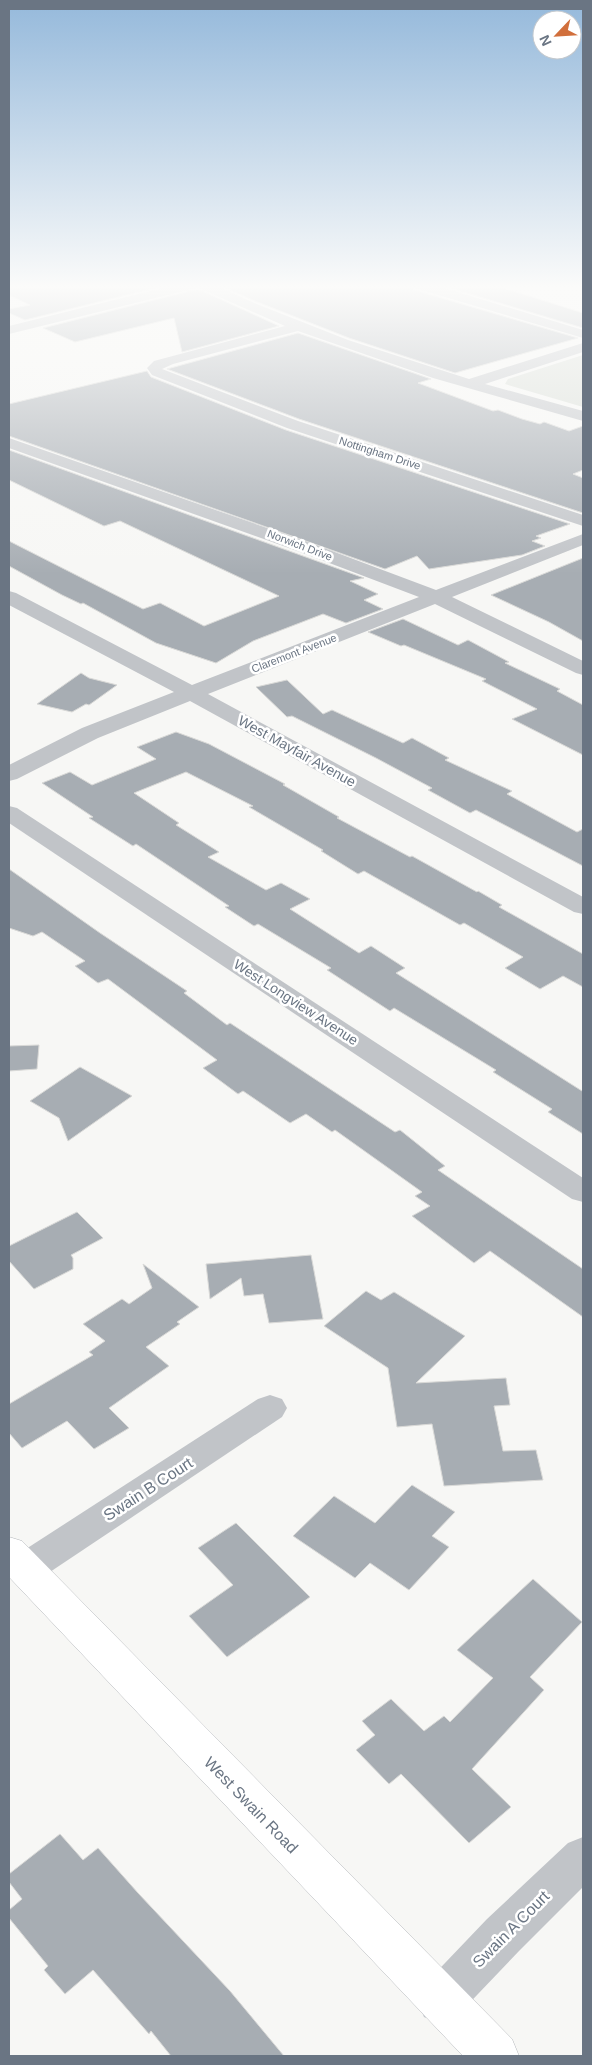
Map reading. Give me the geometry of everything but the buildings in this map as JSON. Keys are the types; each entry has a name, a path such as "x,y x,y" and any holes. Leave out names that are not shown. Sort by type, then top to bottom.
{"main road":[{"name":"West Swain Road","path":"17,1561 495,2056"}],"street":[{"name":"Nottingham Drive","path":"179,381 350,444 516,497 583,521"},
{"path":"461,381 583,416"},
{"path":"469,384 477,381"},
{"name":"Norwich Drive","path":"9,443 276,536 435,598 583,669"},
{"name":"Claremont Avenue","path":"9,774 90,734 583,540"},
{"name":"West Mayfair Avenue","path":"9,597 191,693 583,908"},
{"name":"West Longview Avenue","path":"9,813 583,1192"},
{"name":"Swain B Court","path":"17,1561 270,1408"},
{"name":"Swain A Court","path":"440,2001 503,1935 583,1858"}],"shaded area":[{"path":"507,381 583,381 583,407 505,384"}]}
